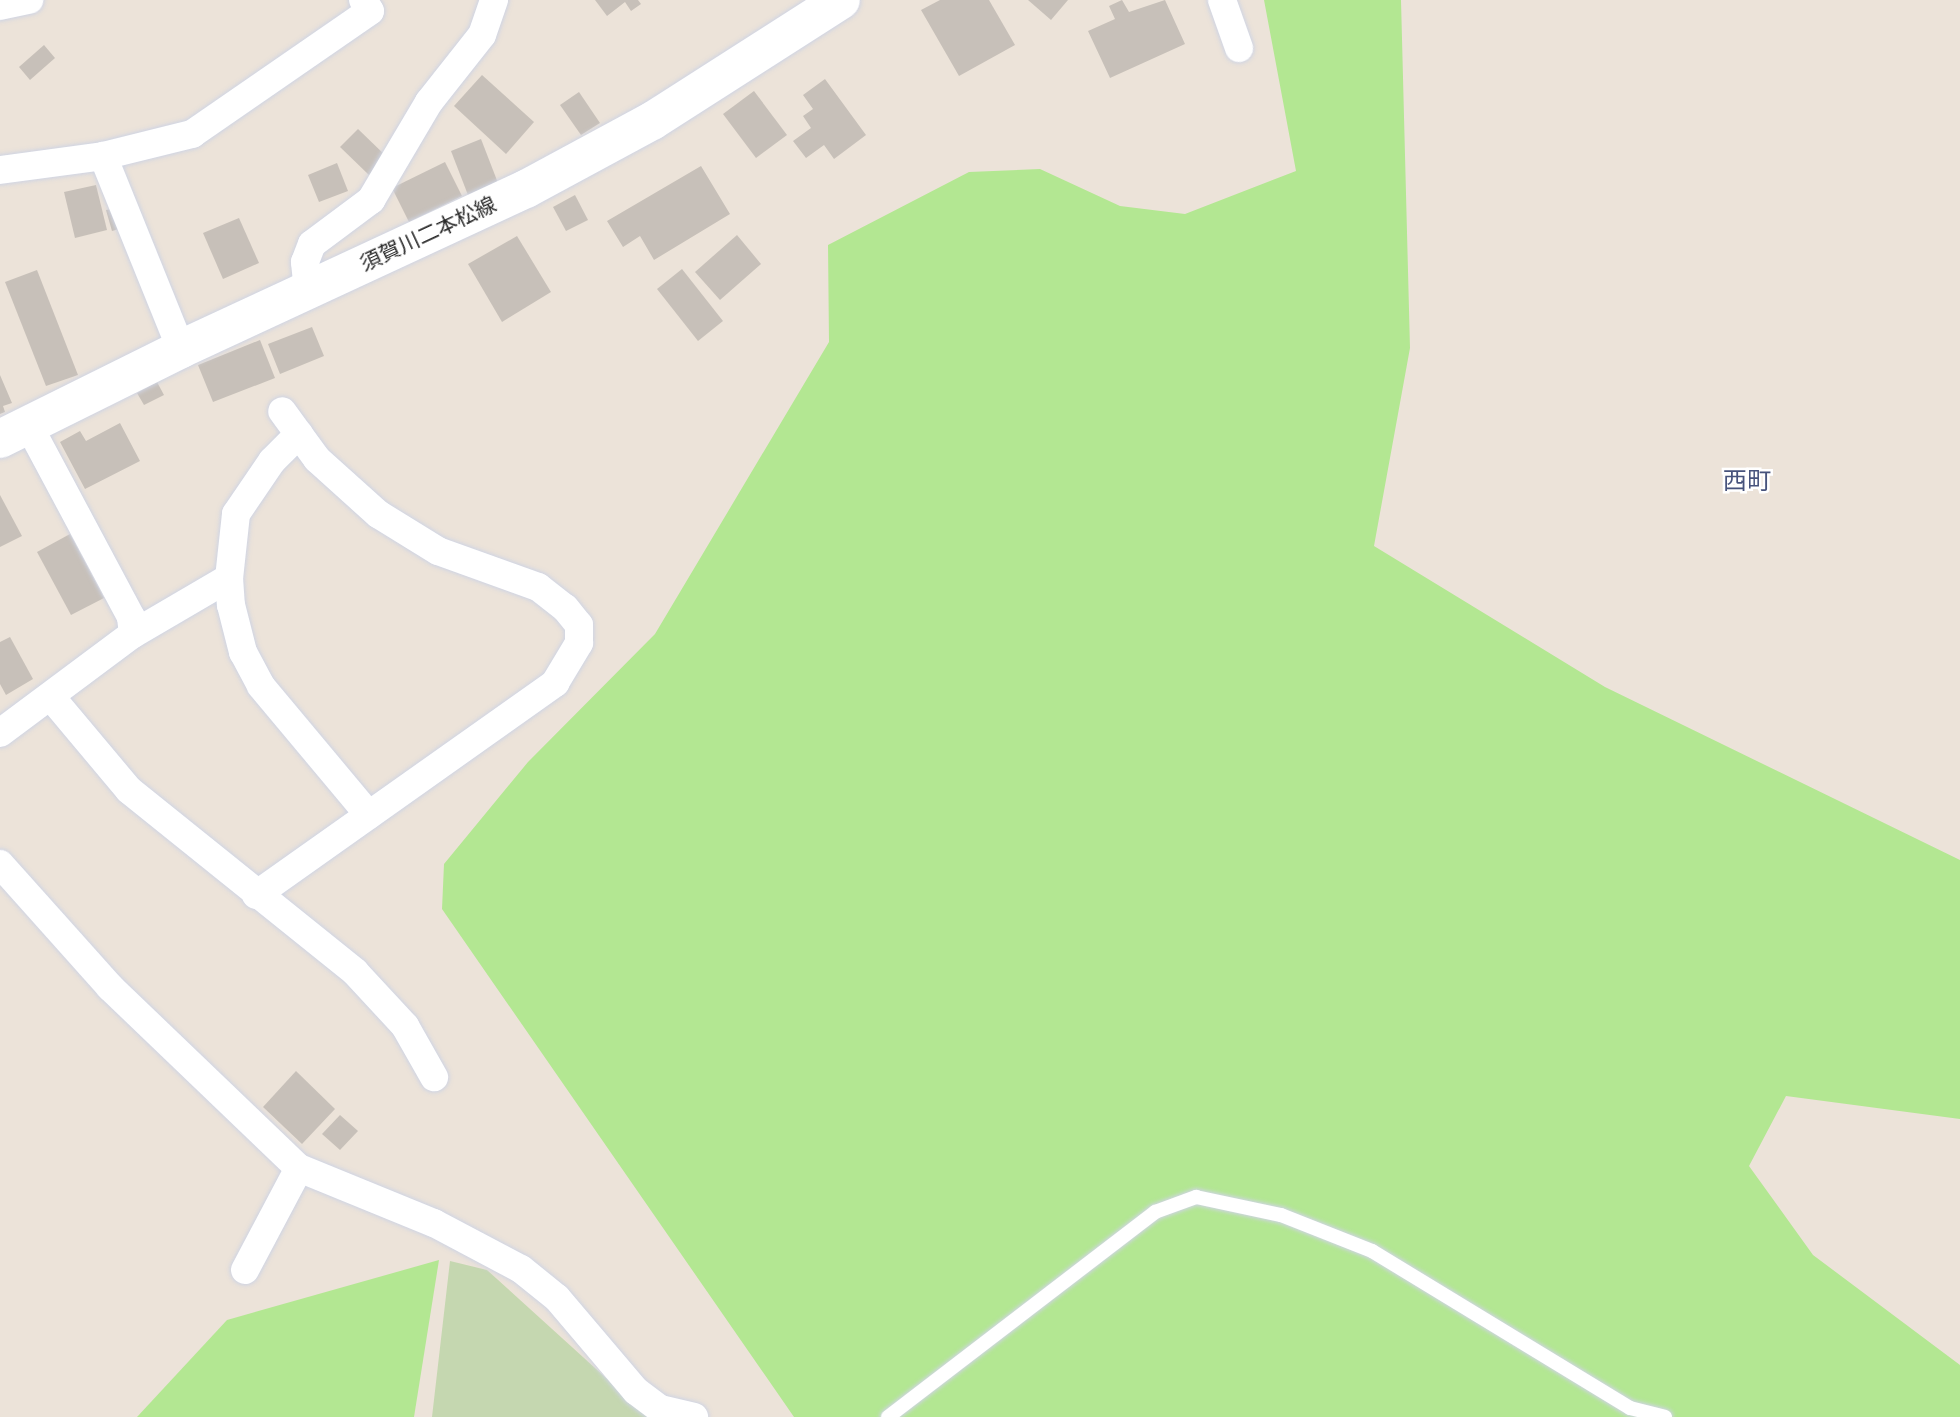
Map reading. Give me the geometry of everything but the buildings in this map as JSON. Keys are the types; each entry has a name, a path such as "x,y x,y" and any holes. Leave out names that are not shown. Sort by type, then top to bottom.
{"main road":[{"name":"須賀川二本松線","path":"14,432 181,349 526,189 652,121 840,0"}],"street":[{"path":"0,6 29,0"},
{"path":"0,170 103,156 192,134 370,11 363,0"},
{"path":"308,291 305,262 312,244 372,200 429,102 482,35 494,0"},
{"path":"1222,0 1239,48"},
{"path":"103,156 181,349"},
{"path":"256,895 555,682 579,643 579,625 538,587 438,551 378,514 317,459 282,411"},
{"path":"14,432 131,617 133,634"},
{"path":"299,434 272,461 236,514 229,578 243,652 261,685 369,815"},
{"path":"0,733 133,634 229,578"},
{"path":"51,697 130,790 256,895 355,972 405,1026 434,1077"},
{"path":"0,864 110,987 299,1168 434,1223 521,1269 557,1297 636,1391 660,1409 694,1417"},
{"path":"245,1270 299,1168"}],"lane":[{"path":"888,1417 1155,1212 1196,1197 1281,1215 1372,1251 1630,1408 1665,1417"}],"green space":[{"path":"1264,0 1401,0 1410,348 1374,546 1605,687 1960,860 1960,1119 1786,1096 1749,1166 1813,1255 1960,1365 1960,1417 794,1417 442,909 444,864 528,762 655,634 829,342 828,245 969,172 1040,169 1120,206 1185,214 1296,171"},
{"path":"439,1260 414,1417 137,1417 227,1320"},
{"path":"450,1261 487,1270 627,1397 657,1417 432,1417"}],"district":[{"name":"西町","path":"1747,482"}]}
